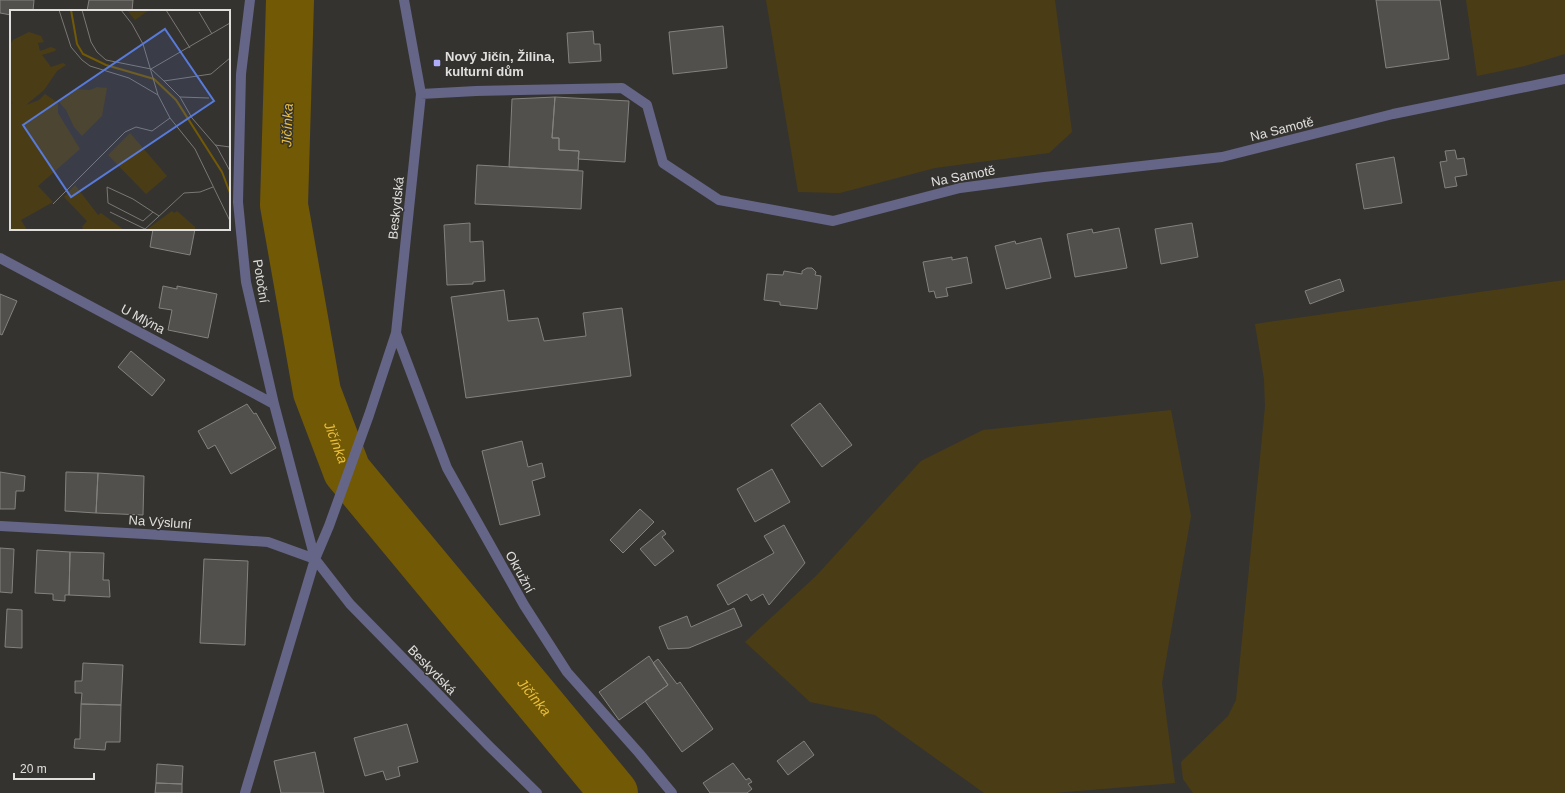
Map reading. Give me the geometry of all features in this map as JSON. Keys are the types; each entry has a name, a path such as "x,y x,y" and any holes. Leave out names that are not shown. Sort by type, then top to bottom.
{"street":[{"name":"Potoční","path":"250,0 241,74 238,202 246,282 274,404 315,559"},
{"name":"Beskydská","path":"404,0 421,94 396,333 369,415 329,526 315,559 350,604 537,793"},
{"name":"Na Samotě","path":"421,94 476,91 622,88 647,105 663,163 719,200 833,221 960,188 1222,157 1393,114 1565,79"},
{"path":"230,196 238,202"},
{"name":"U Mlýna","path":"0,258 274,404"},
{"name":"Okružní","path":"396,333 447,468 524,605 567,672 639,753 672,793"},
{"name":"Na Výsluní","path":"0,526 268,542 315,559"},
{"path":"245,793 315,559"}],"shaded area":[{"path":"766,0 1055,0 1072,132 1049,153 935,168 840,193 798,192"},
{"path":"1466,0 1565,0 1565,54 1525,66 1477,76"},
{"path":"1565,280 1565,793 1193,793 1183,779 1181,762 1228,716 1236,700 1265,407 1264,379 1255,324"},
{"path":"1171,410 1191,516 1162,683 1175,783 1054,793 984,793 875,715 810,702 745,642 817,575 921,461 983,430"}],"building":[{"path":"0,0 34,0 33,10 10,10 10,15 0,13"},
{"path":"89,0 133,0 132,10 87,10"},
{"path":"1376,0 1440,0 1449,59 1386,68"},
{"path":"723,26 727,68 673,74 669,32"},
{"path":"593,31 594,44 600,44 601,61 569,63 567,33"},
{"path":"555,97 629,101 625,162 578,159 579,151 559,150 559,138 552,138"},
{"path":"555,97 552,138 559,138 559,150 579,151 578,170 509,167 512,99"},
{"path":"1455,150 1457,159 1464,158 1467,175 1455,177 1457,186 1445,188 1440,162 1447,161 1445,151"},
{"path":"1394,157 1402,203 1364,209 1356,164"},
{"path":"477,165 583,171 581,209 475,204"},
{"path":"470,223 470,242 483,241 485,281 473,282 473,284 447,285 444,225"},
{"path":"1192,223 1198,257 1161,264 1155,229"},
{"path":"1119,228 1127,268 1075,277 1067,234 1092,229 1093,233"},
{"path":"153,230 195,230 190,255 150,247"},
{"path":"1041,238 1051,278 1006,289 995,246 1015,241 1016,244"},
{"path":"952,257 952,260 967,257 972,283 946,288 948,296 936,298 934,291 929,292 923,262"},
{"path":"807,268 812,268 816,272 815,275 821,276 817,309 780,305 780,302 764,300 767,274 783,275 784,271 802,274 802,271"},
{"path":"1340,279 1344,291 1310,304 1305,291"},
{"path":"163,286 177,289 177,286 217,294 208,338 168,330 172,310 159,308"},
{"path":"504,290 508,321 538,318 544,341 586,336 583,313 622,308 631,376 466,398 451,297"},
{"path":"0,294 17,301 2,335 0,334"},
{"path":"131,351 165,380 152,396 118,367"},
{"path":"820,403 852,445 822,467 791,425"},
{"path":"247,404 254,414 256,413 276,448 231,474 215,445 208,449 198,431"},
{"path":"522,441 528,467 542,463 545,477 532,481 540,515 500,525 482,451"},
{"path":"772,469 790,502 755,522 737,489"},
{"path":"0,472 25,476 24,491 16,491 15,509 0,509"},
{"path":"66,472 98,473 96,513 65,511"},
{"path":"98,473 144,476 143,515 96,513"},
{"path":"640,509 654,522 623,553 610,540"},
{"path":"784,525 805,563 769,605 763,594 751,601 747,594 728,605 717,585 774,553 764,536"},
{"path":"663,530 666,534 662,537 674,551 655,566 640,549"},
{"path":"0,548 14,549 12,593 0,592"},
{"path":"37,550 70,552 69,595 65,595 65,601 53,600 53,594 35,593"},
{"path":"70,552 104,553 103,580 109,580 110,597 69,595"},
{"path":"204,559 248,561 245,645 200,643"},
{"path":"734,608 742,626 689,648 668,649 659,627 687,616 691,627"},
{"path":"7,609 22,610 22,648 5,647"},
{"path":"649,656 668,685 619,720 599,692"},
{"path":"658,659 677,684 680,682 713,729 682,752 645,701 668,685 653,663"},
{"path":"83,663 123,665 121,705 81,704 82,693 75,693 75,681 82,681"},
{"path":"81,704 121,705 120,742 106,742 105,750 74,748 75,739 80,739"},
{"path":"407,724 418,762 398,767 400,776 386,780 383,771 365,776 354,738"},
{"path":"804,741 814,755 788,775 777,761"},
{"path":"315,752 324,793 281,793 274,761"},
{"path":"733,763 746,780 749,778 752,782 748,784 752,789 747,793 710,793 703,783"},
{"path":"157,764 183,766 182,784 156,783"},
{"path":"156,783 182,784 182,793 155,793"}],"waterway":[{"name":"Jičínka","path":"290,0 284,205 317,392 347,471 614,793"}],"place":[{"name":"Nový Jičín, Žilina, kulturní dům","path":"437,63"}]}
